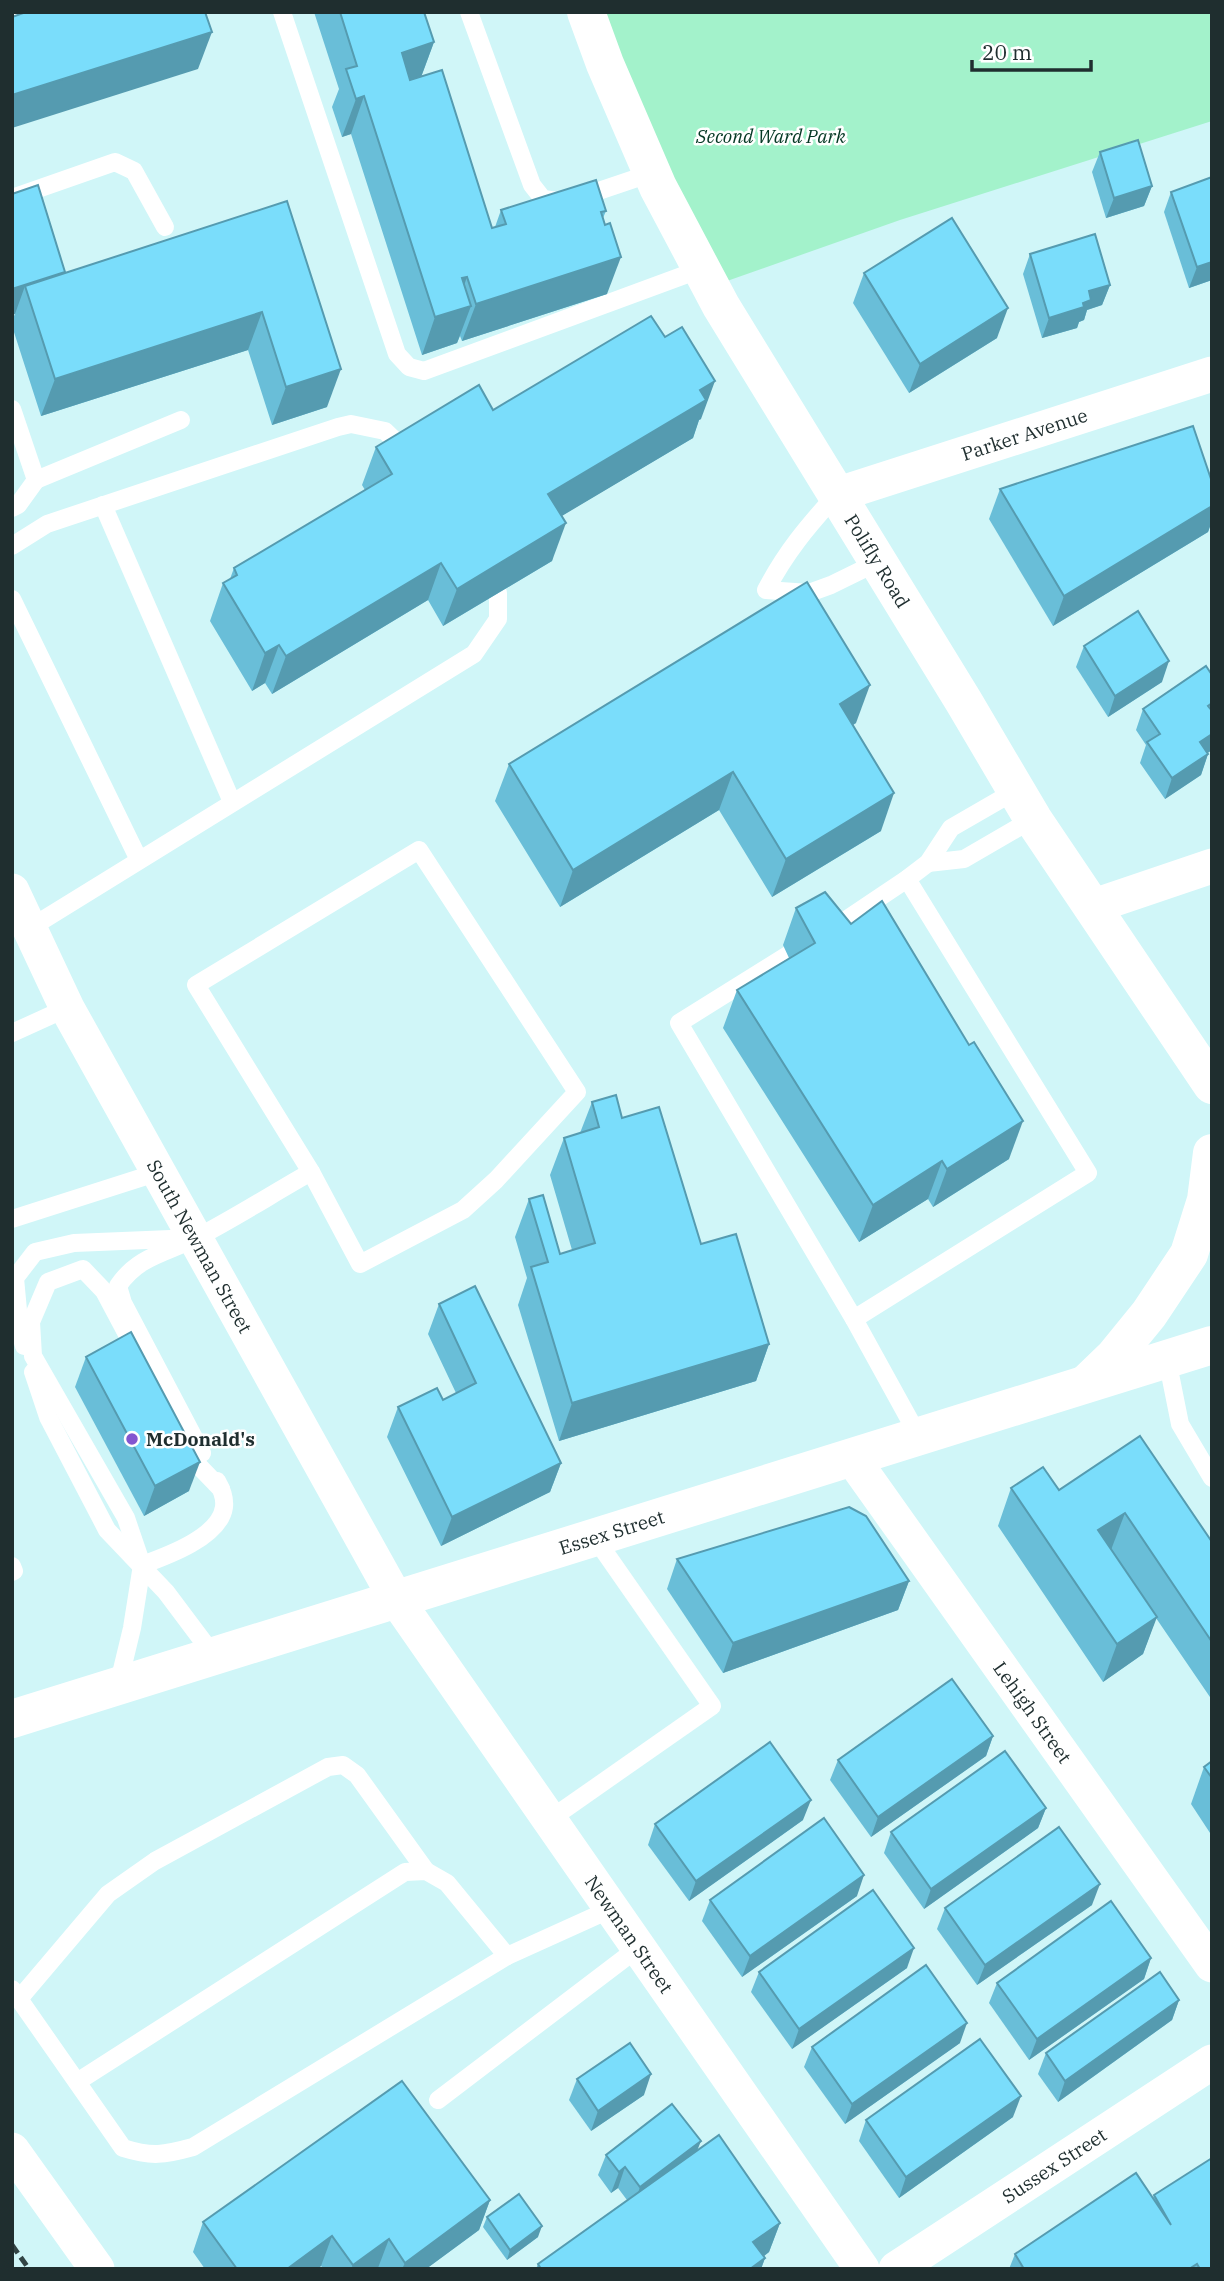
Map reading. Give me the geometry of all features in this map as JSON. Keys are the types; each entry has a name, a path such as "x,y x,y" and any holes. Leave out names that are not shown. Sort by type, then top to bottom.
{"main road":[{"name":"Polifly Road","path":"586,12 605,64 652,173 721,306 964,702 1024,805 1091,907 1206,1065"},
{"path":"1086,1384 1114,1357 1149,1314 1189,1254 1206,1200 1212,1153"},
{"name":"Essex Street","path":"12,1719 1212,1345"}],"street":[{"name":"Parker Avenue","path":"836,495 1210,379"},
{"path":"1091,907 1212,866"},
{"name":"South Newman Street","path":"12,891 68,1008 396,1599"},
{"name":"Lehigh Street","path":"852,1458 1212,1965"},
{"name":"Newman Street","path":"396,1599 862,2269"},
{"name":"Sussex Street","path":"896,2269 1212,2062"},
{"path":"12,2150 97,2269"}],"lane":[{"path":"12,15 20,12"},
{"path":"282,12 397,354 409,367 424,372 702,269"},
{"path":"469,12 532,185 542,199 566,202 652,173"},
{"path":"12,198 115,162 134,171 165,227"},
{"path":"12,409 36,480"},
{"path":"12,508 18,505 36,480 181,420"},
{"path":"12,546 47,524 351,424 385,431 411,455"},
{"path":"836,495 801,533 765,590 809,593 878,562"},
{"path":"103,505 232,802"},
{"path":"30,928 474,654 498,619 498,593"},
{"path":"12,599 139,860"},
{"path":"928,863 964,859 1024,805"},
{"path":"818,938 928,863 951,828 1024,805"},
{"path":"419,850 577,1093 496,1181 463,1210 360,1264 311,1172 196,985 419,850"},
{"path":"854,1319 1088,1173 907,879"},
{"path":"788,955 679,1023 854,1319 919,1437"},
{"path":"12,1033 68,1008"},
{"path":"12,1219 159,1172"},
{"path":"142,1565 176,1552 216,1526 225,1506 221,1489 123,1303 118,1286 129,1270 146,1259 195,1238 311,1172"},
{"path":"195,1238 74,1243 36,1252 15,1278 20,1332 48,1417 107,1530 166,1592 214,1656"},
{"path":"118,1686 132,1628 142,1565 126,1518 33,1356 31,1322 48,1282 83,1269 104,1291 196,1462 221,1489"},
{"path":"1167,1359 1180,1424 1212,1478"},
{"path":"549,1820 712,1706 595,1538"},
{"path":"12,1566 12,1572"},
{"path":"507,1955 447,1884 426,1871 357,1775 343,1765 328,1767 155,1861 108,1894 16,1994 123,2148 145,2155 163,2156 193,2147 507,1955 611,1909"},
{"path":"77,2082 405,1872 426,1871"},
{"path":"438,2100 638,1948"}],"green space":[{"name":"Second Ward Park","path":"586,12 1212,12 1212,121 900,220 710,287"}],"building":[{"path":"26,12 205,12 212,32 12,95 12,17"},
{"path":"340,12 424,12 434,42 402,53 410,80 442,70 492,228 506,224 501,210 596,180 606,211 601,212 605,225 610,223 621,257 476,304 467,277 462,278 471,306 435,317 364,96 356,99 346,69 357,66"},
{"path":"1138,140 1152,186 1114,198 1100,152"},
{"path":"1212,177 1212,262 1197,267 1171,192"},
{"path":"38,185 65,272 12,289 12,194"},
{"path":"287,201 341,369 286,387 262,312 55,379 25,286"},
{"path":"952,218 1008,308 920,364 864,273"},
{"path":"1095,234 1110,285 1089,291 1091,300 1083,303 1084,307 1049,318 1030,254"},
{"path":"651,316 665,337 682,327 715,381 700,390 706,400 548,494 566,523 457,589 441,563 286,656 279,645 265,653 223,583 237,575 234,568 392,474 376,447 479,385 493,410"},
{"path":"1193,426 1212,482 1212,506 1064,596 1000,489"},
{"path":"807,582 870,685 840,704 894,793 786,859 733,772 573,870 509,764"},
{"path":"1138,611 1169,661 1115,696 1084,646"},
{"path":"1206,666 1212,675 1212,703 1208,706 1212,711 1212,734 1200,742 1208,754 1172,778 1147,742 1160,734 1143,709"},
{"path":"825,892 851,924 882,901 969,1045 974,1042 1023,1121 947,1169 942,1161 873,1205 737,990 815,943 796,908"},
{"path":"616,1095 622,1118 659,1107 701,1244 736,1234 769,1344 572,1403 531,1267 548,1262 529,1199 543,1195 560,1254 595,1243 564,1138 599,1127 592,1102"},
{"path":"475,1286 561,1463 452,1517 398,1407 437,1388 443,1400 476,1383 439,1304"},
{"path":"131,1332 200,1462 155,1486 86,1357"},
{"path":"1140,1436 1212,1542 1212,1642 1125,1513 1098,1530 1157,1617 1117,1644 1011,1488 1043,1467 1059,1490"},
{"path":"849,1507 866,1516 909,1581 733,1643 677,1559"},
{"path":"952,1679 993,1736 878,1817 838,1760"},
{"path":"770,1742 811,1800 696,1881 655,1824"},
{"path":"1005,1751 1046,1808 931,1889 891,1832"},
{"path":"1212,1761 1212,1778 1204,1767"},
{"path":"824,1818 864,1875 750,1956 710,1900"},
{"path":"1059,1827 1100,1884 985,1965 945,1908"},
{"path":"873,1890 914,1948 799,2029 759,1972"},
{"path":"1111,1901 1151,1958 1037,2039 997,1983"},
{"path":"926,1965 967,2023 852,2104 812,2047"},
{"path":"1160,1972 1179,2000 1065,2081 1046,2053"},
{"path":"980,2039 1021,2096 906,2177 866,2120"},
{"path":"630,2043 651,2074 598,2111 577,2079"},
{"path":"402,2081 490,2200 405,2263 389,2239 353,2265 332,2236 287,2269 237,2269 203,2222"},
{"path":"672,2104 701,2141 640,2187 625,2167 619,2172 606,2155"},
{"path":"719,2135 780,2223 753,2242 765,2258 750,2269 541,2269 538,2264"},
{"path":"1212,2158 1212,2269 1200,2269 1197,2264 1189,2269 1024,2269 1015,2254 1136,2173 1171,2225 1154,2195"},
{"path":"519,2194 542,2226 510,2250 487,2217"}],"railway":[{"path":"12,2245 29,2269"}],"place":[{"name":"McDonald's","path":"132,1439"}]}
